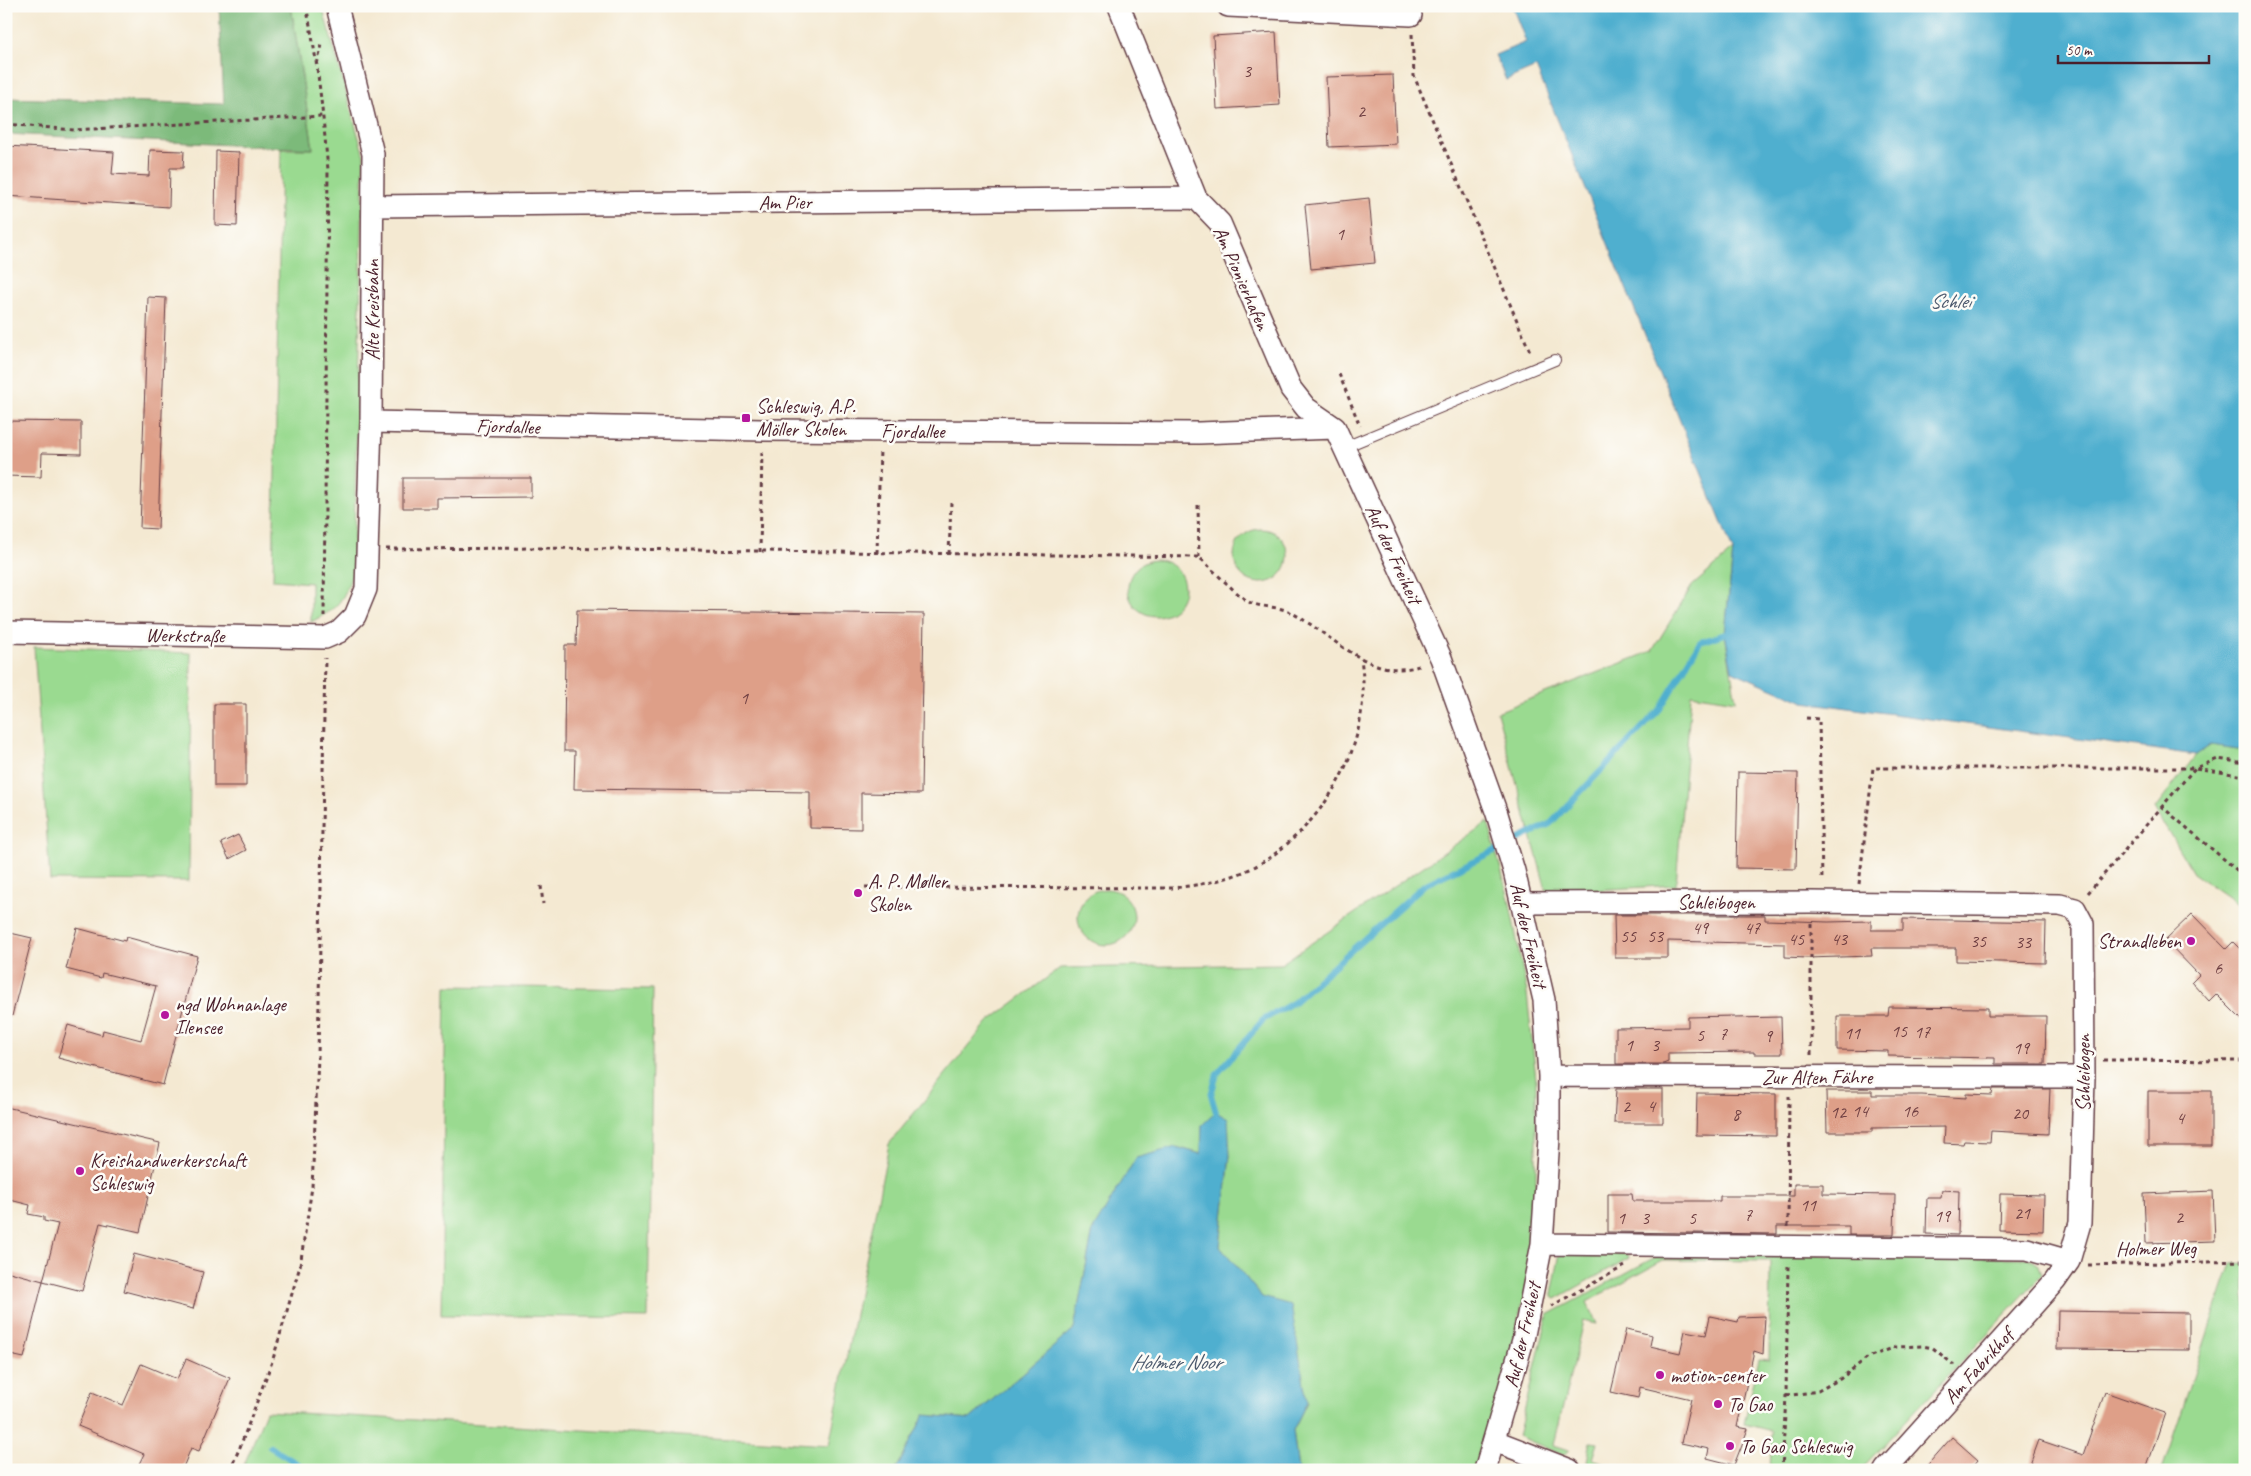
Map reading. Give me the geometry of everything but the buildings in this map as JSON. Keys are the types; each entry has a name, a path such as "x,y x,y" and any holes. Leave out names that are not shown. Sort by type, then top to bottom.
{"street":[{"name":"Alte Kreisbahn","path":"325,638 339,632 356,616 366,589 372,422 374,154 337,6"},
{"name":"Am Pionierhafen","path":"1119,6 1196,198 1220,223 1291,389 1306,408 1335,428"},
{"path":"1228,6 1411,15"},
{"name":"Am Pier","path":"373,206 1196,198"},
{"name":"Fjordallee","path":"372,422 763,430 1199,433 1335,428"},
{"name":"Auf der Freiheit","path":"1335,428 1441,658 1497,814 1514,871 1544,1000 1549,1076 1549,1138 1542,1244 1523,1340 1485,1470"},
{"name":"Werkstraße","path":"6,632 325,638"},
{"name":"Schleibogen","path":"1522,903 1856,902 2060,905 2075,909 2083,924 2084,1069 2080,1223 2069,1261"},
{"name":"Zur Alten Fähre","path":"1549,1076 1812,1077 2084,1069"},
{"path":"1542,1244 2027,1249 2069,1261"},
{"name":"Am Fabrikhof","path":"1885,1470 2055,1281 2069,1261"},
{"path":"1495,1441 1570,1470"}],"lane":[{"path":"1345,448 1555,360"}],"path":[{"path":"230,1470 273,1358 300,1266 312,1187 318,1057 325,638 328,170 323,116 306,6"},
{"path":"1411,15 1414,76 1537,367"},
{"path":"6,124 74,130 323,116"},
{"path":"760,552 763,430"},
{"path":"877,553 880,431"},
{"path":"949,554 951,503"},
{"path":"1198,505 1199,557"},
{"path":"368,549 544,548 1199,557 1250,603 1291,612 1369,663 1391,668 1410,669 1441,658"},
{"path":"865,886 1172,888 1208,882 1236,874 1268,858 1304,829 1341,779 1351,756 1360,722 1364,692 1361,658"},
{"path":"1806,718 1819,719 1817,902 1812,1077"},
{"path":"2075,909 2195,768 2218,759 2245,763"},
{"path":"1856,902 1873,768 2195,768 2245,776"},
{"path":"2161,806 2245,877"},
{"path":"541,886 544,904"},
{"path":"2084,1069 2245,1061"},
{"path":"1782,1470 1786,1396 1787,1162 1790,1077"},
{"path":"1544,1310 1641,1258 1658,1245"},
{"name":"Holmer Weg","path":"2069,1261 2081,1265 2245,1261"},
{"path":"1786,1396 1818,1391 1840,1379 1868,1357 1896,1347 1922,1346 1933,1348 1944,1355 1968,1378"}],"green space":[{"path":"219,6 291,6 313,149 6,134 6,98 224,104"},
{"path":"291,6 322,6 364,156 353,572 343,597 339,602 328,612 311,622 311,583 273,580 281,149 313,149"},
{"path":"1256,529 1266,529 1276,533 1284,541 1288,556 1284,571 1276,579 1266,583 1256,583 1246,579 1238,571 1234,561 1234,551 1238,541 1246,533"},
{"path":"1733,551 1725,634 1736,701 1691,694 1676,885 1547,893 1497,712 1652,651 1692,586"},
{"path":"1156,560 1167,562 1176,568 1182,577 1184,588 1182,599 1176,608 1167,614 1156,616 1145,614 1136,608 1130,599 1128,588 1130,577 1136,568 1145,562"},
{"path":"34,647 191,653 189,881 50,880"},
{"path":"2211,745 2245,750 2245,909 2193,873 2155,809 2196,755"},
{"path":"1488,822 1509,899 1527,993 1536,1079 1536,1195 1526,1290 1479,1470 1298,1470 1293,1430 1307,1402 1262,1297 1220,1246 1230,1155 1202,1125 1201,1154 1176,1147 1093,1230 1074,1329 970,1419 924,1415 896,1470 242,1470 266,1411 829,1445 889,1144 988,1022 1060,968 1281,964"},
{"path":"1106,889 1117,891 1126,897 1132,906 1134,917 1132,928 1126,937 1117,943 1106,945 1095,943 1086,937 1080,928 1078,917 1080,906 1086,897 1095,891"},
{"path":"446,986 653,989 648,1318 441,1315"},
{"path":"1560,1253 1628,1254 1629,1258 1556,1299 1552,1297 1552,1294"},
{"path":"1661,1254 2029,1258 2039,1265 2042,1275 1860,1470 1770,1470 1772,1431 1744,1424 1759,1359 1769,1360 1770,1261 1663,1260 1587,1302 1597,1324 1583,1321 1554,1445 1569,1450 1563,1455 1518,1436 1548,1315"},
{"path":"2245,1262 2245,1470 2162,1470 2231,1263"},
{"path":"1591,1442 1598,1443 1593,1459 1623,1470 1599,1470 1590,1466 1587,1461"}],"water":[{"name":"Schlei","path":"1512,6 2245,6 2245,750 2211,745 2196,755 1804,702 1732,671 1725,634 1733,551 1536,67 1506,80 1495,55 1526,42"},
{"name":"Holmer Noor","path":"1216,1112 1228,1119 1230,1155 1220,1246 1262,1297 1291,1305 1307,1402 1293,1430 1298,1470 896,1470 924,1415 970,1419 1074,1329 1093,1230 1136,1158 1176,1147 1201,1154 1202,1125"}],"waterway":[{"path":"1216,1112 1211,1095 1217,1074 1263,1020 1294,1002 1424,885 1550,824 1660,709 1700,642 1725,634"},
{"path":"270,1447 308,1470"}],"place":[{"name":"Schleswig, A.P. Möller Skolen","path":"746,418"},
{"name":"A. P. Møller Skolen","path":"858,893"},
{"name":"Strandleben","path":"2191,941"},
{"name":"ngd Wohnanlage Ilensee","path":"165,1015"},
{"name":"Kreishandwerkerschaft Schleswig","path":"80,1171"},
{"name":"motion-center","path":"1660,1375"},
{"name":"To Gao","path":"1718,1404"},
{"name":"To Gao Schleswig","path":"1730,1446"}]}
